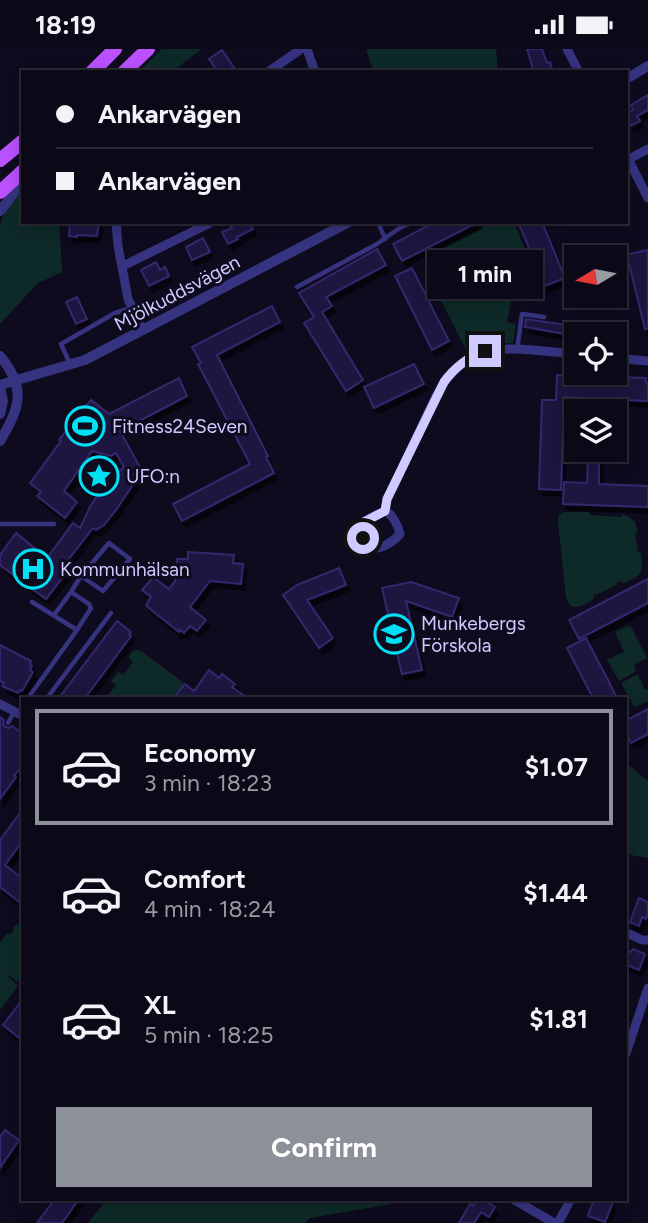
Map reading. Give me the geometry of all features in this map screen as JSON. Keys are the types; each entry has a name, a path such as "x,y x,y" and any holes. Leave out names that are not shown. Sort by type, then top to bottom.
{"main road":[{"path":"94,70 115,49"},
{"path":"126,70 148,49"},
{"path":"0,160 21,143"},
{"path":"0,192 21,173"}],"street":[{"path":"271,70 301,49"},
{"path":"307,49 313,70"},
{"path":"567,49 578,70"},
{"path":"628,78 648,66"},
{"path":"648,149 628,157 648,198"},
{"path":"0,211 21,184"},
{"path":"116,224 131,309 142,330"},
{"path":"123,266 208,224"},
{"name":"Mjölkuddsvägen","path":"0,414 3,401 0,386 85,360 345,224"},
{"path":"385,511 387,499 436,396 450,374 465,360 485,351 517,350 564,354"},
{"path":"0,356 12,372 18,398 15,415 0,441"},
{"path":"627,359 648,361"},
{"path":"385,511 391,516 400,534 387,544 371,548 363,538 361,526 373,516 385,511"},
{"path":"0,704 20,711"},
{"path":"627,933 648,940"},
{"path":"627,1051 648,989"},
{"path":"517,1201 556,1223 571,1201"}],"lane":[{"path":"379,224 385,239"},
{"path":"297,287 409,224"},
{"path":"71,365 61,344 115,313 131,309"},
{"path":"517,350 522,314 544,317"},
{"path":"0,524 54,524"},
{"path":"54,615 81,576 109,544 130,559 103,591 81,576"},
{"path":"29,697 91,608 91,605 71,592"},
{"path":"32,602 77,630"},
{"path":"48,697 111,613"},
{"path":"8,723 20,711"}],"green space":[{"path":"162,49 202,49 174,70 140,70"},
{"path":"366,49 496,49 498,70 373,70"},
{"path":"21,190 21,224 59,224 62,272 38,283 0,324 0,224 6,209"},
{"path":"489,224 515,224 539,288 536,297 512,297 507,322 516,324 513,343 484,344 467,352 425,269 429,254"},
{"path":"564,512 589,512 590,515 621,517 621,514 635,522 638,552 641,553 640,573 623,584 621,581 596,594 594,599 582,606 571,606 566,597 558,522 558,516"},
{"path":"630,625 647,658 634,665 636,671 619,681 607,660 624,652 615,632"},
{"path":"136,650 185,684 175,697 107,697 116,685 111,681 118,672 123,675 133,662 128,657"},
{"path":"636,675 645,690 648,689 648,701 634,707 621,683"},
{"path":"627,764 648,781 648,858 627,854"},
{"path":"21,923 21,977 17,982 8,976 18,986 0,1010 0,943 7,933 10,935 13,927"},
{"path":"105,1201 390,1201 391,1204 310,1218 305,1223 88,1223"}],"building":[{"path":"527,49 542,49 552,70 533,70"},
{"path":"222,50 236,70 217,70 209,59"},
{"path":"648,95 648,110 637,116 640,121 631,126 628,113 633,110 631,105"},
{"path":"70,224 99,224 97,236 69,236"},
{"path":"230,224 250,224 253,229 228,244 222,232 232,228"},
{"path":"431,224 474,224 402,261 393,244"},
{"path":"519,224 543,224 564,278 545,286"},
{"path":"203,238 210,252 192,260 186,247"},
{"path":"377,249 386,265 326,297 332,306 322,312 363,380 346,391 304,323 314,317 299,293"},
{"path":"648,250 648,329 645,329 629,264 627,265 627,254"},
{"path":"156,262 160,270 165,267 169,276 149,286 141,270"},
{"path":"412,268 449,341 432,350 395,276"},
{"path":"77,297 87,319 76,324 66,302"},
{"path":"272,306 280,322 217,355 274,473 182,521 173,504 250,464 198,364 201,363 192,347"},
{"path":"526,319 564,325 564,334 525,327"},
{"path":"414,364 424,384 374,408 364,387"},
{"path":"557,375 564,375 564,385 627,385 627,377 646,378 648,383 648,401 564,397 561,490 539,489 542,400 556,400"},
{"path":"179,378 187,396 120,431 142,471 104,525 96,530 93,528 61,569 66,573 46,599 0,565 0,555 16,533 47,558 73,523 80,528 100,492 124,467 116,453 111,456 92,451 64,491 77,502 65,518 37,496 41,492 30,483 91,400 109,414"},
{"path":"588,462 599,462 599,484 648,486 648,507 563,504 564,482 587,483"},
{"path":"188,552 234,555 233,563 243,564 241,584 210,581 190,607 206,620 197,631 190,626 184,633 180,630 179,632 146,605 151,597 142,590 153,577 169,589 175,581 177,559 188,559"},
{"path":"339,568 346,585 307,600 333,638 319,648 283,595 297,585"},
{"path":"648,579 648,603 579,639 569,620"},
{"path":"411,582 459,598 452,617 406,601 422,670 402,674 382,588"},
{"path":"117,621 131,632 131,636 86,697 60,697"},
{"path":"586,638 616,697 592,697 567,648"},
{"path":"0,645 31,661 30,671 33,672 18,693 2,686 4,683 0,681"},
{"path":"209,670 219,678 222,674 235,684 232,687 246,697 175,697 185,684 194,691"},
{"path":"648,709 648,734 631,743 627,735 627,720"},
{"path":"0,717 4,720 5,727 12,726 21,733 21,769 14,775 16,777 0,799"},
{"path":"21,812 21,843 5,865 21,877 21,903 0,887 0,840"},
{"path":"639,898 648,902 648,913 646,919 642,917 639,926 630,922"},
{"path":"633,949 645,954 639,970 627,965 627,950 631,952"},
{"path":"21,1002 21,1033 18,1037 3,1025"},
{"path":"5,1130 19,1140 0,1168 0,1137"},
{"path":"54,1201 78,1201 62,1223 37,1223"},
{"path":"476,1201 484,1201 495,1207 489,1217 481,1212 474,1223 459,1223 470,1204 473,1206"},
{"path":"593,1201 613,1202 605,1222 588,1216"}],"place":[{"name":"Fitness24Seven","path":"85,426"},
{"name":"UFO:n","path":"99,476"},
{"name":"Kommunhälsan","path":"33,569"},
{"name":"Munkebergs Förskola","path":"394,634"}],"route":[{"path":"363,538 361,526 373,516 385,511 387,499 444,382 465,360 485,351"}]}
